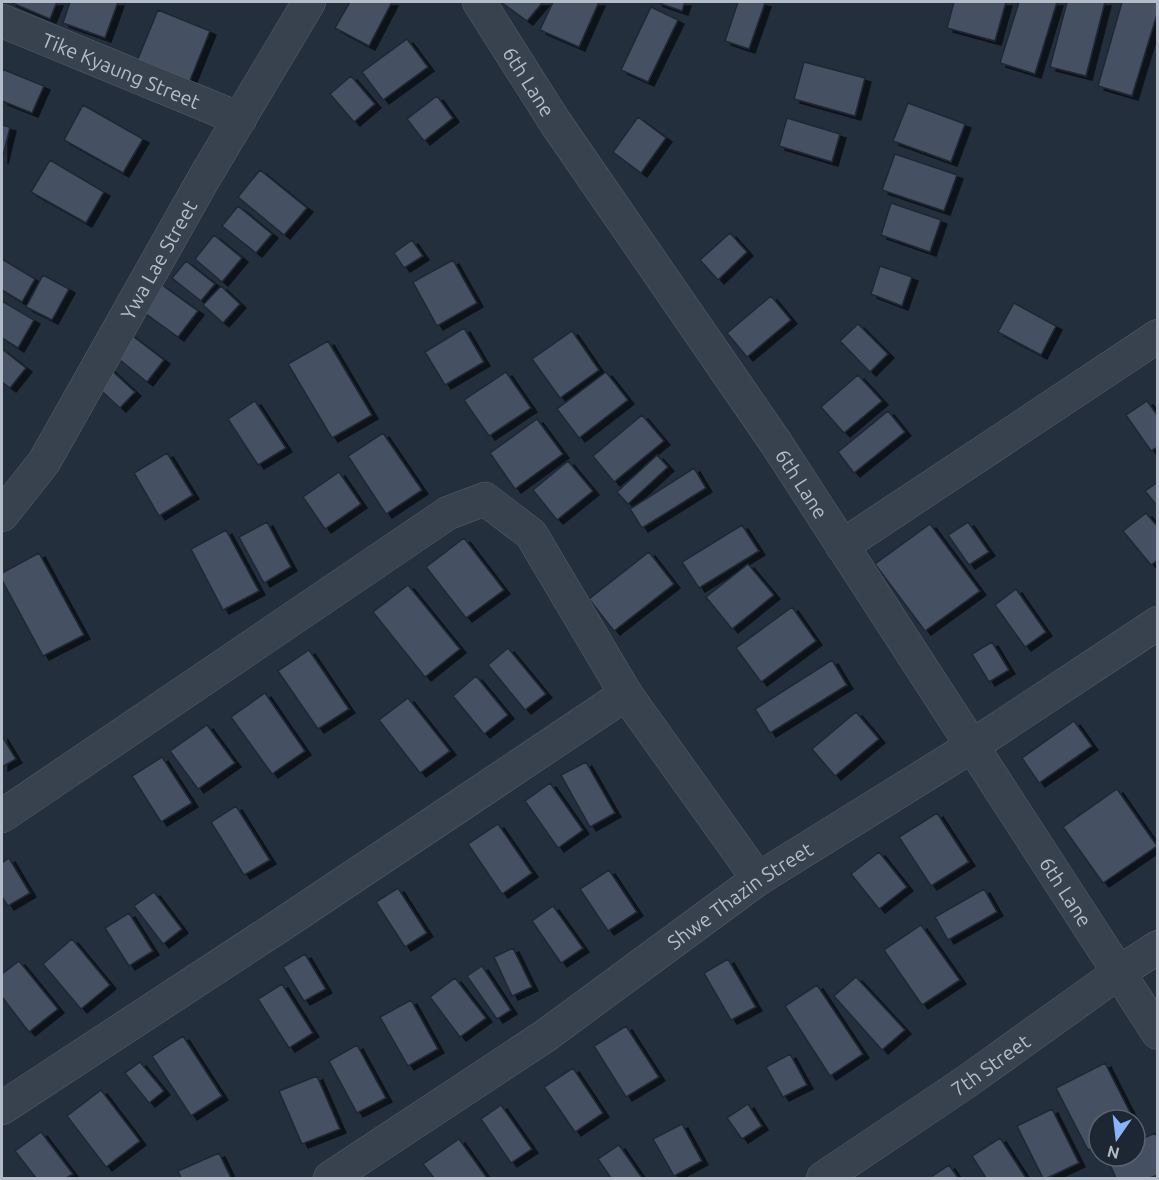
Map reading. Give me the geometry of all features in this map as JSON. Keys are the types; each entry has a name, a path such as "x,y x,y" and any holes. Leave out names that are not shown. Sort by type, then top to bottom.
{"street":[{"name":"Ywa Lae Street","path":"2,515 44,462 203,180 309,2"},
{"name":"6th Lane","path":"478,2 555,122 776,442 1158,1033"},
{"name":"Tike Kyaung Street","path":"2,21 240,118"},
{"path":"842,546 1158,336"},
{"path":"2,816 448,513 485,499 531,534 626,694 758,879"},
{"name":"Shwe Thazin Street","path":"330,1179 545,1036 758,879 972,746 1158,623"},
{"path":"2,1108 626,694"},
{"name":"7th Street","path":"823,1179 1158,947"}],"building":[{"path":"10,2 57,2 50,19"},
{"path":"70,2 118,2 105,38 63,23"},
{"path":"350,2 392,2 369,46 335,28"},
{"path":"501,2 543,2 527,21"},
{"path":"553,2 599,2 579,47 540,30"},
{"path":"656,2 685,2 682,11"},
{"path":"738,2 765,3 749,49 725,41"},
{"path":"954,2 1006,2 995,41 947,28"},
{"path":"1019,2 1057,2 1035,74 1000,63"},
{"path":"1067,2 1105,2 1086,76 1050,67"},
{"path":"1122,2 1158,2 1158,11 1132,96 1098,86"},
{"path":"651,7 678,20 648,82 621,70"},
{"path":"158,10 210,31 189,83 137,61"},
{"path":"407,39 428,67 383,100 362,72"},
{"path":"804,62 865,78 855,116 794,99"},
{"path":"2,69 44,86 32,113 2,101"},
{"path":"351,76 375,104 354,122 330,94"},
{"path":"437,96 453,118 424,141 407,119"},
{"path":"908,103 965,124 951,162 893,141"},
{"path":"83,105 143,139 123,173 64,140"},
{"path":"638,117 666,138 641,173 613,152"},
{"path":"787,118 840,134 832,162 779,146"},
{"path":"2,125 10,127 2,160"},
{"path":"895,154 957,175 944,211 882,190"},
{"path":"50,160 104,192 86,223 31,192"},
{"path":"260,170 307,208 284,235 238,197"},
{"path":"891,203 941,220 930,252 881,235"},
{"path":"238,206 272,234 256,253 222,226"},
{"path":"730,233 747,252 718,280 700,260"},
{"path":"214,235 242,258 222,282 195,259"},
{"path":"412,240 423,256 404,268 394,253"},
{"path":"2,259 35,279 22,302 2,290"},
{"path":"453,260 477,303 437,326 413,282"},
{"path":"186,261 215,284 201,301 172,278"},
{"path":"880,266 912,277 902,306 871,294"},
{"path":"43,275 69,289 52,320 26,307"},
{"path":"162,285 198,311 178,337 142,311"},
{"path":"221,286 240,304 223,323 203,305"},
{"path":"771,296 791,320 747,357 727,333"},
{"path":"2,301 34,320 18,348 2,338"},
{"path":"1014,303 1056,326 1041,355 998,332"},
{"path":"858,324 888,354 870,372 840,341"},
{"path":"464,328 484,362 445,385 425,352"},
{"path":"572,331 599,370 560,398 532,359"},
{"path":"130,334 164,360 147,382 114,355"},
{"path":"328,341 372,415 332,438 288,364"},
{"path":"2,349 26,368 10,388 2,382"},
{"path":"108,367 135,392 120,408 93,383"},
{"path":"506,372 531,408 489,436 464,400"},
{"path":"606,372 628,400 579,438 557,409"},
{"path":"858,375 882,401 844,433 821,407"},
{"path":"255,401 286,448 258,465 228,419"},
{"path":"1147,401 1158,416 1158,447 1151,451 1126,415"},
{"path":"888,411 905,432 854,473 838,452"},
{"path":"642,415 664,441 614,482 593,456"},
{"path":"537,419 563,454 515,489 490,453"},
{"path":"383,433 422,490 386,514 348,456"},
{"path":"167,453 193,495 159,516 134,473"},
{"path":"657,455 668,467 628,504 617,492"},
{"path":"568,461 593,491 557,520 533,490"},
{"path":"694,468 706,488 642,528 630,509"},
{"path":"339,472 361,504 325,529 303,497"},
{"path":"1158,482 1158,507 1145,491"},
{"path":"1146,513 1158,527 1158,560 1151,565 1123,531"},
{"path":"267,522 291,567 264,583 239,537"},
{"path":"968,522 989,552 969,565 948,535"},
{"path":"930,524 980,591 925,631 875,564"},
{"path":"742,525 759,551 699,588 682,562"},
{"path":"226,530 259,591 223,610 191,549"},
{"path":"464,538 504,590 466,618 426,567"},
{"path":"649,552 674,584 614,631 589,599"},
{"path":"39,553 84,635 43,656 2,580 2,573"},
{"path":"748,564 774,595 732,629 706,597"},
{"path":"408,585 460,649 425,677 373,612"},
{"path":"1016,589 1046,632 1025,647 995,605"},
{"path":"792,607 816,641 761,682 736,648"},
{"path":"992,642 1009,670 989,682 972,654"},
{"path":"508,648 546,694 525,710 488,665"},
{"path":"309,650 349,709 318,729 278,671"},
{"path":"832,660 847,685 770,733 755,709"},
{"path":"476,676 508,715 484,734 453,696"},
{"path":"265,693 305,751 272,774 231,717"},
{"path":"408,698 450,751 420,773 379,720"},
{"path":"856,712 879,739 835,776 812,749"},
{"path":"1074,721 1092,746 1039,783 1022,758"},
{"path":"207,725 235,763 198,789 170,751"},
{"path":"2,736 16,759 2,767"},
{"path":"162,757 192,803 161,822 132,776"},
{"path":"586,762 615,813 590,827 561,775"},
{"path":"550,783 583,830 558,848 525,801"},
{"path":"1117,789 1157,846 1103,883 1063,827"},
{"path":"236,806 270,860 244,875 211,822"},
{"path":"937,813 969,862 931,886 899,837"},
{"path":"498,824 532,873 502,894 468,844"},
{"path":"879,852 907,887 879,909 851,874"},
{"path":"9,858 30,893 8,906 2,897 2,863"},
{"path":"609,870 637,912 608,931 580,889"},
{"path":"398,888 427,933 405,947 376,902"},
{"path":"984,889 997,912 948,940 935,917"},
{"path":"154,892 182,929 163,944 134,906"},
{"path":"553,906 583,948 561,963 532,921"},
{"path":"129,913 153,951 129,966 105,928"},
{"path":"921,925 960,980 922,1005 884,950"},
{"path":"72,939 110,985 81,1009 43,964"},
{"path":"513,948 532,987 512,996 494,957"},
{"path":"305,954 326,989 304,1001 283,967"},
{"path":"728,959 756,1007 731,1020 704,973"},
{"path":"19,961 58,1009 29,1032 2,997 2,974"},
{"path":"482,966 511,1010 497,1019 467,976"},
{"path":"856,977 905,1030 882,1050 834,996"},
{"path":"455,978 486,1018 460,1037 430,997"},
{"path":"282,984 313,1033 289,1048 258,999"},
{"path":"817,985 863,1054 830,1076 785,1006"},
{"path":"411,1000 438,1049 408,1066 380,1017"},
{"path":"626,1026 659,1077 626,1097 594,1046"},
{"path":"183,1036 222,1096 191,1116 152,1056"},
{"path":"357,1045 386,1098 357,1113 329,1061"},
{"path":"790,1054 807,1085 783,1097 766,1067"},
{"path":"140,1062 164,1091 149,1103 125,1073"},
{"path":"1105,1063 1128,1108 1087,1108 1087,1148 1056,1088"},
{"path":"573,1068 603,1113 575,1132 544,1087"},
{"path":"317,1076 340,1129 302,1144 279,1091"},
{"path":"101,1090 140,1141 106,1167 67,1116"},
{"path":"748,1104 762,1126 742,1139 727,1118"},
{"path":"501,1105 532,1149 511,1163 481,1119"},
{"path":"1052,1109 1079,1163 1043,1178 1017,1126"},
{"path":"682,1124 702,1161 674,1176 653,1139"},
{"path":"41,1132 73,1174 66,1178 36,1178 15,1151"},
{"path":"1155,1133 1158,1139 1158,1175 1150,1178 1116,1178 1111,1168 1147,1168 1147,1137"},
{"path":"1000,1138 1026,1178 986,1178 972,1156"},
{"path":"459,1139 487,1178 434,1178 423,1164"},
{"path":"619,1145 642,1178 611,1178 598,1159"},
{"path":"219,1153 231,1178 181,1178 178,1171"},
{"path":"949,1165 958,1178 929,1178"}]}
